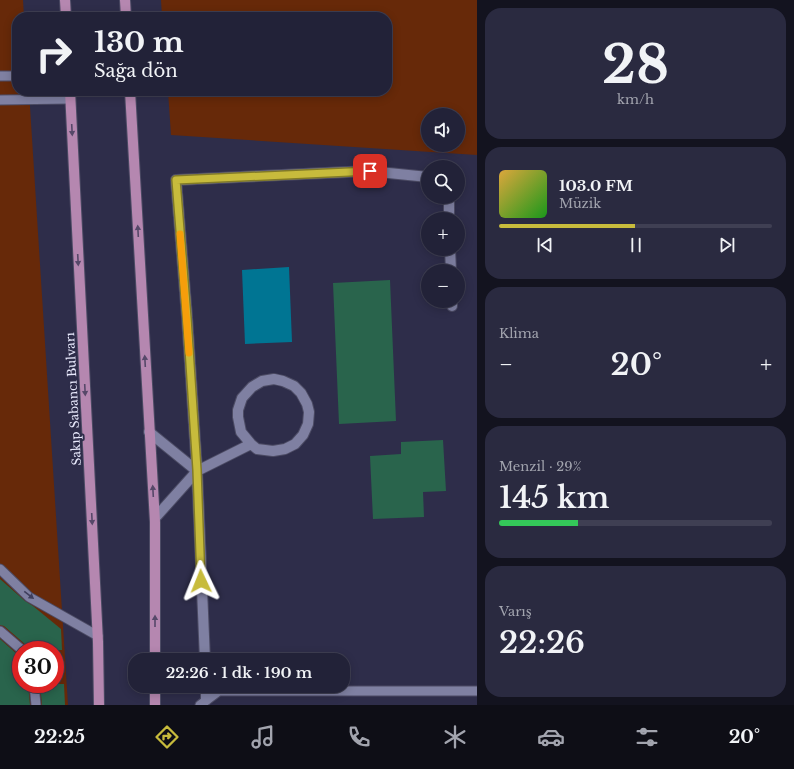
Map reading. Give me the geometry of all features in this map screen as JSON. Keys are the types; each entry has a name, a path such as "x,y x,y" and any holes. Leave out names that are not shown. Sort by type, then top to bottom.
{"main road":[{"path":"65,0 66,12"},
{"path":"125,0 126,12"},
{"name":"Sakıp Sabancı Bulvarı","path":"70,96 98,636 99,705"},
{"path":"130,96 154,518 155,653"},
{"path":"155,693 156,705"}],"street":[{"path":"204,653 197,470 176,180 370,171 421,175"},
{"path":"274,379 294,386 301,393 307,404 309,412 308,424 303,435 295,444 273,451 257,449 251,444 241,432 239,425 238,410 242,398 252,387 262,381 274,379"},
{"path":"150,432 197,470"},
{"path":"154,518 197,470 251,444"},
{"path":"203,703 205,693"}],"lane":[{"path":"0,76 12,76"},
{"path":"0,100 56,96"},
{"path":"0,569 29,597 98,636"},
{"path":"0,631 12,641"},
{"path":"203,703 218,691 477,691"},
{"path":"35,693 36,705"}],"shaded area":[{"path":"0,0 23,0 24,12 12,12 12,96 29,96 64,641 12,641 12,693 64,693 64,642 68,705 0,705"},
{"path":"161,0 477,0 477,155 431,152 465,152 465,108 421,108 421,151 171,135 168,96 392,96 392,12 162,12"}],"water":[{"path":"289,267 292,342 245,344 242,270"}],"building":[{"path":"390,280 396,421 339,424 333,283"},
{"path":"443,440 446,491 423,492 424,517 373,519 370,456 401,454 401,442"},
{"path":"0,579 61,629 62,641 21,641 4,626 0,625"},
{"path":"0,639 12,650 12,693 29,693 30,705 0,705"},
{"path":"64,684 65,705 42,705 41,693 64,693"}],"slow traffic":[{"path":"180,234 189,353"}],"route":[{"path":"201,581 197,470 176,180 370,171"}]}
